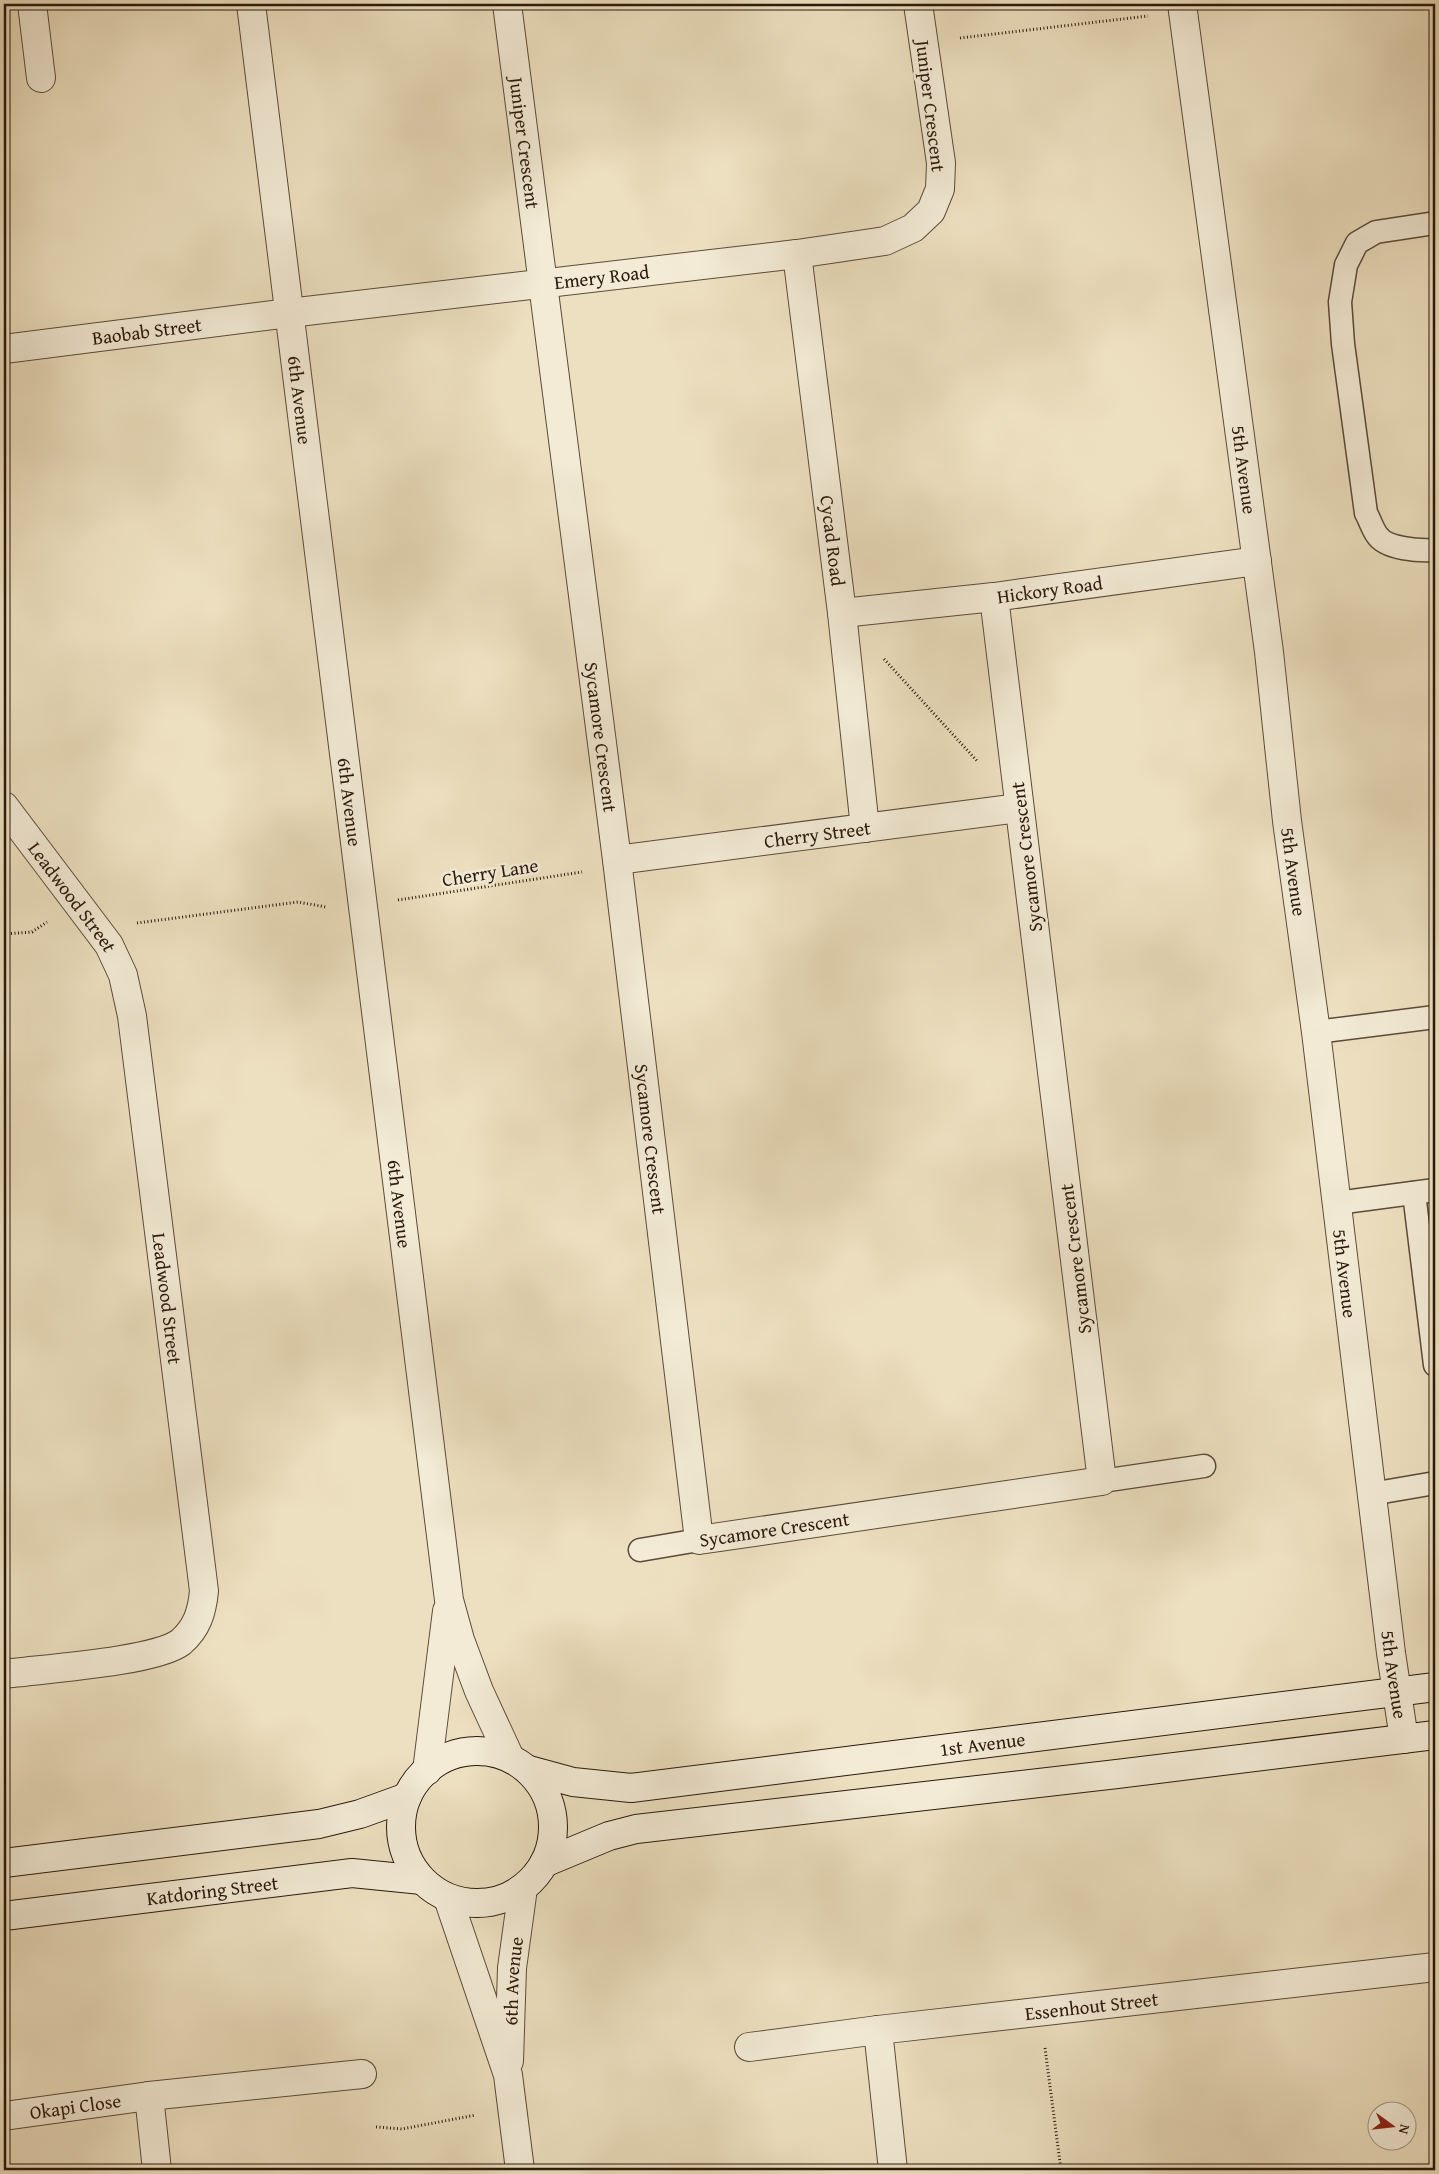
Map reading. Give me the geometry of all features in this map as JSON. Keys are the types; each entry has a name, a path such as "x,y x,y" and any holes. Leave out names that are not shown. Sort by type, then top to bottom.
{"street":[{"path":"32,4 41,78"},
{"name":"6th Avenue","path":"251,4 449,1600 460,1640 479,1691 519,1764"},
{"name":"Juniper Crescent","path":"507,4 543,283"},
{"name":"Juniper Crescent","path":"912,228 932,211 940,189 941,163 918,4"},
{"name":"5th Avenue","path":"1182,4 1270,652 1287,821 1316,1032 1371,1494 1404,1739"},
{"name":"Emery Road","path":"289,312 797,254 885,241 912,228"},
{"name":"Cycad Road","path":"797,254 842,612 864,828"},
{"name":"Sycamore Crescent","path":"543,283 617,860 699,1540 1102,1482 994,596"},
{"name":"Baobab Street","path":"4,349 289,312"},
{"name":"Hickory Road","path":"842,612 994,596 1257,561"},
{"name":"Leadwood Street","path":"4,806 110,945 123,975 132,1016 204,1591 202,1610 195,1626 180,1642 162,1651 121,1660 4,1674"},
{"name":"Cherry Street","path":"617,860 1019,808"},
{"name":"6th Avenue","path":"426,1771 449,1600"},
{"name":"1st Avenue","path":"519,1764 573,1782 631,1788 1435,1687"},
{"path":"544,1863 610,1836 636,1829 1117,1774 1435,1735"},
{"path":"467,1752 489,1752 519,1764 545,1793 553,1820 552,1841 539,1872 523,1888 504,1898 482,1903 460,1902 430,1888 422,1880 409,1862 402,1841 402,1818 407,1797 419,1778 426,1771 446,1758 467,1752"},
{"path":"4,1863 319,1824 360,1814 407,1797"},
{"name":"Katdoring Street","path":"4,1916 352,1873 422,1880"},
{"name":"6th Avenue","path":"520,2170 508,2075 512,1968 523,1888"},
{"name":"6th Avenue","path":"448,1898 508,2075"},
{"name":"Essenhout Street","path":"749,2047 878,2030 1435,1967"},
{"path":"878,2030 893,2170"},
{"name":"Okapi Close","path":"4,2116 149,2096 362,2074"},
{"path":"149,2096 157,2170"}],"lane":[{"path":"1435,223 1376,232 1357,243 1346,266 1340,302 1343,344 1366,513 1377,536 1398,547 1422,551 1435,550"},
{"path":"1316,1032 1435,1017"},
{"path":"1337,1203 1425,1192 1435,1365"},
{"path":"1102,1482 1204,1466"},
{"path":"1371,1494 1435,1483"},
{"path":"640,1550 699,1540"}],"path":[{"path":"953,39 1154,16"},
{"path":"881,656 980,764"},
{"name":"Cherry Lane","path":"395,900 586,872"},
{"path":"4,934 32,932 77,901"},
{"path":"132,924 298,902 333,909"},
{"path":"1041,2012 1061,2170"},
{"path":"376,2127 402,2129 477,2114"}]}
